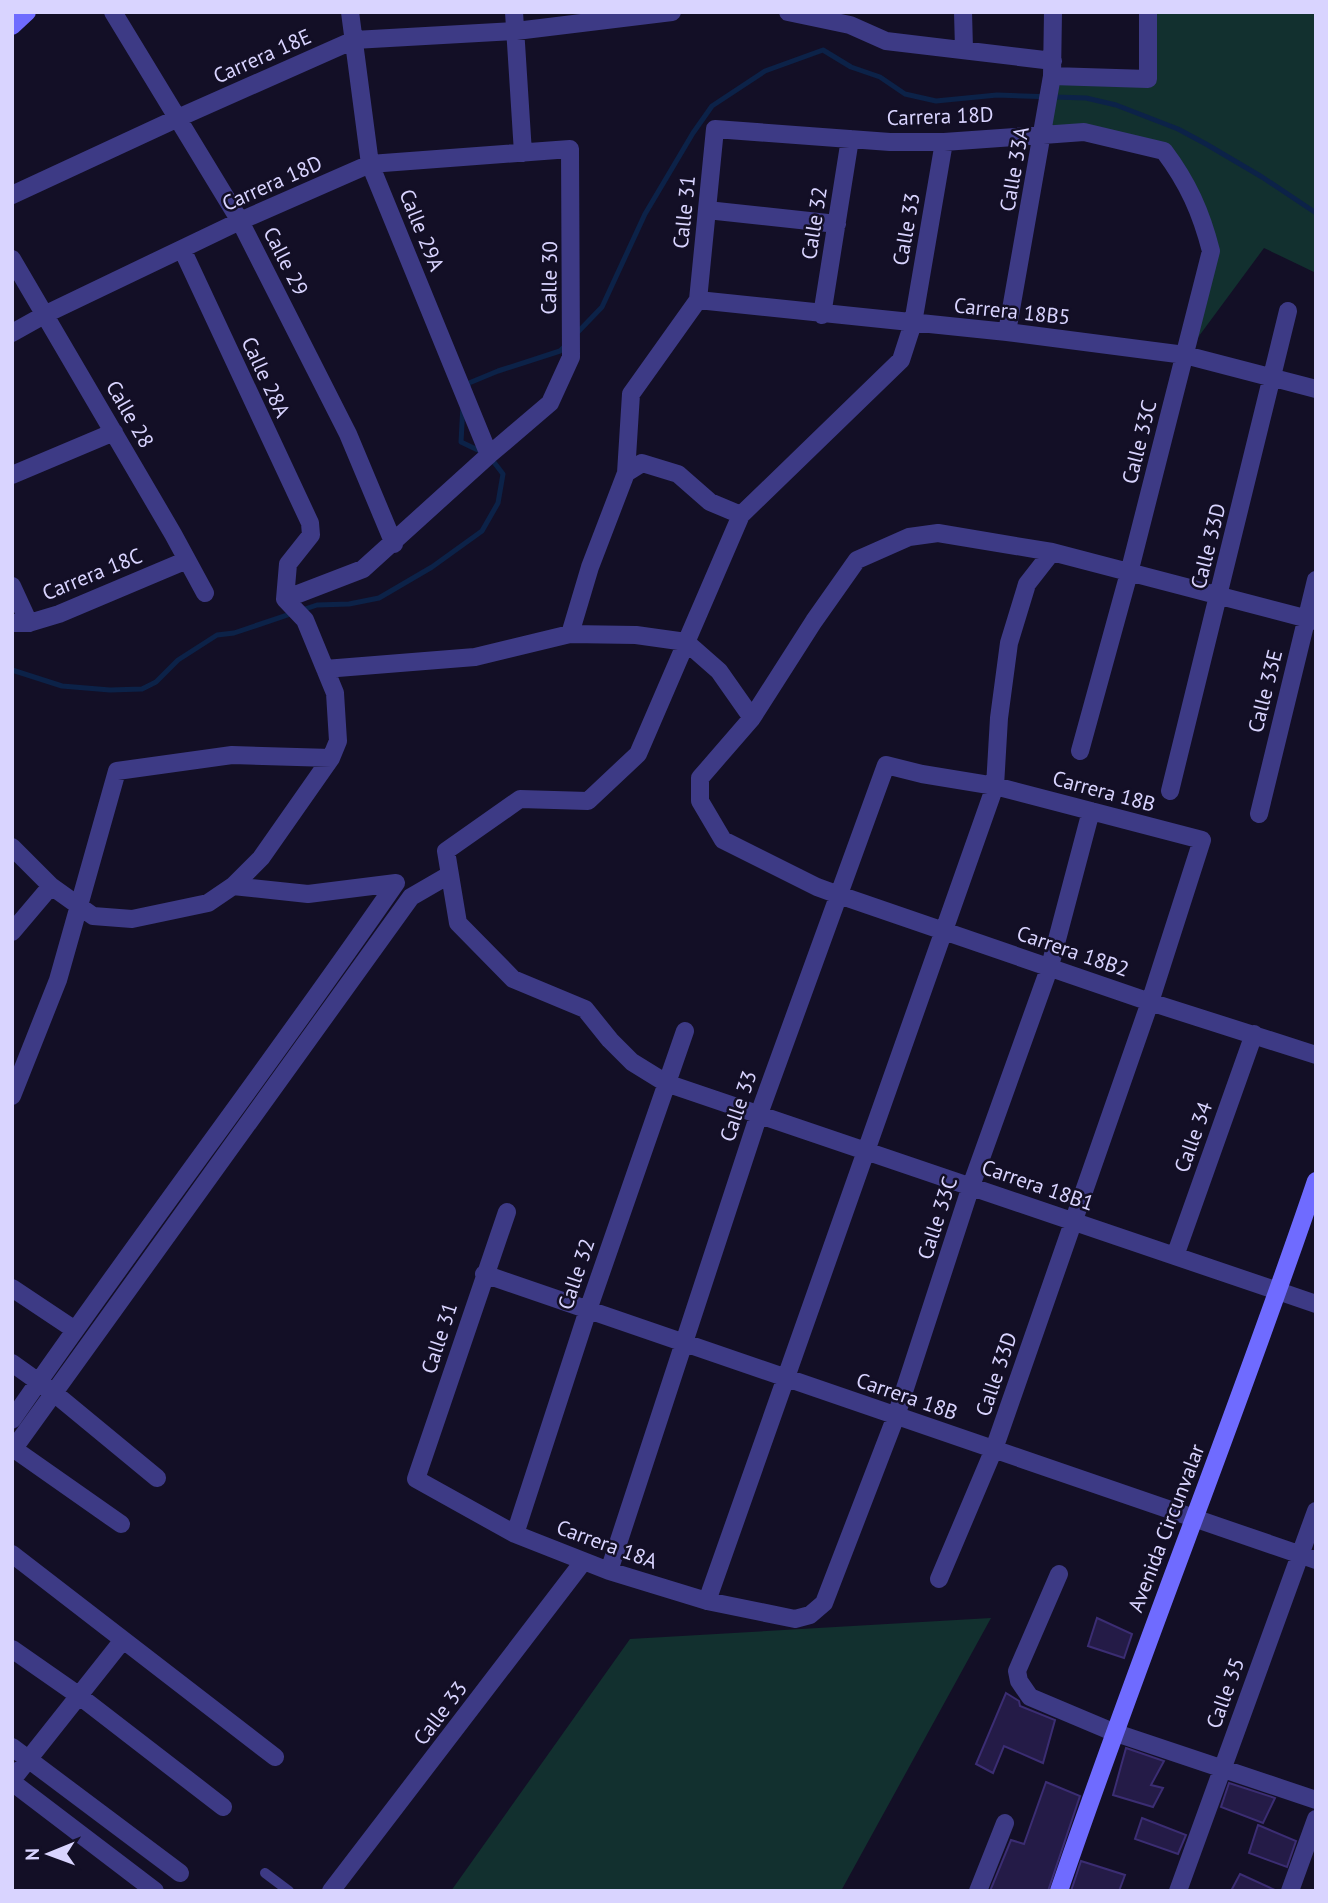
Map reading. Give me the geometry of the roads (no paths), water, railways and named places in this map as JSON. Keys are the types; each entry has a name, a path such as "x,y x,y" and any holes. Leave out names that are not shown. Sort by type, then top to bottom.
{"main road":[{"path":"12,26 27,12"},
{"name":"Avenida Circunvalar","path":"1059,1891 1113,1732 1279,1291 1316,1181"}],"street":[{"name":"Calle 29","path":"113,12 240,221 348,434 394,544"},
{"name":"Calle 29A","path":"350,12 370,164 489,456"},
{"path":"514,12 523,153"},
{"name":"Carrera 18E","path":"12,195 354,40 516,31 672,12"},
{"path":"788,12 851,19 886,41 964,49 1053,68 1148,79 1148,12"},
{"path":"963,12 964,49"},
{"name":"Calle 33A","path":"1007,332 1053,68 1053,12"},
{"name":"Carrera 18D","path":"715,129 890,142 944,142 1084,132 1164,151"},
{"name":"Calle 31","path":"698,300 715,129"},
{"name":"Calle 32","path":"822,315 850,139"},
{"name":"Calle 33","path":"741,515 901,359 913,323 944,142"},
{"name":"Carrera 18D","path":"12,333 240,221 370,164 570,149"},
{"name":"Calle 30","path":"489,456 550,403 570,357 570,149"},
{"name":"Calle 33C","path":"1080,751 1129,573 1211,251 1203,222 1184,177 1164,151"},
{"path":"707,210 837,224"},
{"name":"Calle 28A","path":"182,249 310,523 311,535 288,564 285,599"},
{"name":"Calle 28","path":"12,259 205,593"},
{"path":"570,634 590,567 626,474 631,394 698,300"},
{"name":"Carrera 18B5","path":"698,300 822,315 1007,332 1185,355 1316,389"},
{"name":"Calle 33D","path":"1170,791 1288,311"},
{"path":"12,475 114,432"},
{"path":"12,847 51,886 93,916 132,919 208,903 233,886 261,858 331,758 338,741 335,693 304,620 285,599 363,569 489,456"},
{"path":"121,1524 13,1450 411,897 449,875 446,851 520,799 588,801 638,754 741,515 710,502 678,474 642,463 626,474"},
{"name":"Carrera 18B2","path":"1311,620 1052,552 938,533 909,537 857,560 752,718 700,778 700,801 723,840 817,887 1150,1002 1316,1055"},
{"path":"707,1601 995,786 999,718 1009,643 1027,584 1052,552"},
{"name":"Carrera 18C","path":"20,623 60,614 187,560"},
{"name":"Calle 33E","path":"1259,814 1311,620 1316,580"},
{"path":"12,586 20,623"},
{"path":"325,669 475,657 570,634 636,635 686,642 719,671 752,718"},
{"path":"12,1096 58,981 117,771 232,755 331,758"},
{"name":"Calle 33","path":"609,1571 759,1114 886,765 995,786"},
{"name":"Carrera 18B","path":"995,786 1202,840 1150,1002"},
{"name":"Calle 33C","path":"795,1619 810,1615 824,1603 896,1416 971,1186 1050,966 1091,811"},
{"name":"Carrera 18B1","path":"449,875 458,923 513,979 585,1009 632,1062 666,1083 1316,1304"},
{"path":"12,1420 396,883 308,894 233,886"},
{"path":"12,932 51,886"},
{"path":"1073,1221 1150,1002"},
{"name":"Calle 32","path":"515,1534 588,1310 685,1031"},
{"name":"Calle 34","path":"1175,1256 1254,1034"},
{"name":"Calle 31","path":"416,1479 507,1212"},
{"name":"Calle 33D","path":"939,1578 993,1450 1073,1221"},
{"name":"Carrera 18B","path":"484,1274 1308,1558"},
{"path":"12,1288 75,1330"},
{"path":"12,1363 157,1478"},
{"name":"Carrera 18A","path":"416,1479 515,1534 583,1562 707,1601 795,1619"},
{"name":"Calle 35","path":"1178,1891 1221,1768 1308,1558 1316,1511"},
{"path":"12,1554 275,1757"},
{"name":"Calle 33","path":"331,1891 583,1562"},
{"path":"1059,1574 1017,1671 1019,1681 1030,1697 1113,1732 1316,1800"},
{"path":"123,1640 12,1781 155,1891"},
{"path":"12,1649 78,1695 223,1807"},
{"path":"12,1747 180,1872"},
{"path":"1290,1891 1316,1819"},
{"path":"978,1891 1005,1823"}],"lane":[{"path":"265,1873 289,1891"}],"waterway":[{"path":"576,334 602,307 645,214 712,106 765,71 823,50 851,67 880,77 905,94 936,101 997,95 1086,98 1116,105 1178,129 1206,144 1316,213"},
{"path":"467,389 469,383 560,351 567,344"},
{"path":"463,405 461,442 482,452"},
{"path":"12,670 62,686 110,690 142,689 156,682 178,660 217,635 234,633 317,605 349,604 379,598 432,567 482,531 498,503 503,474 490,457"}]}
